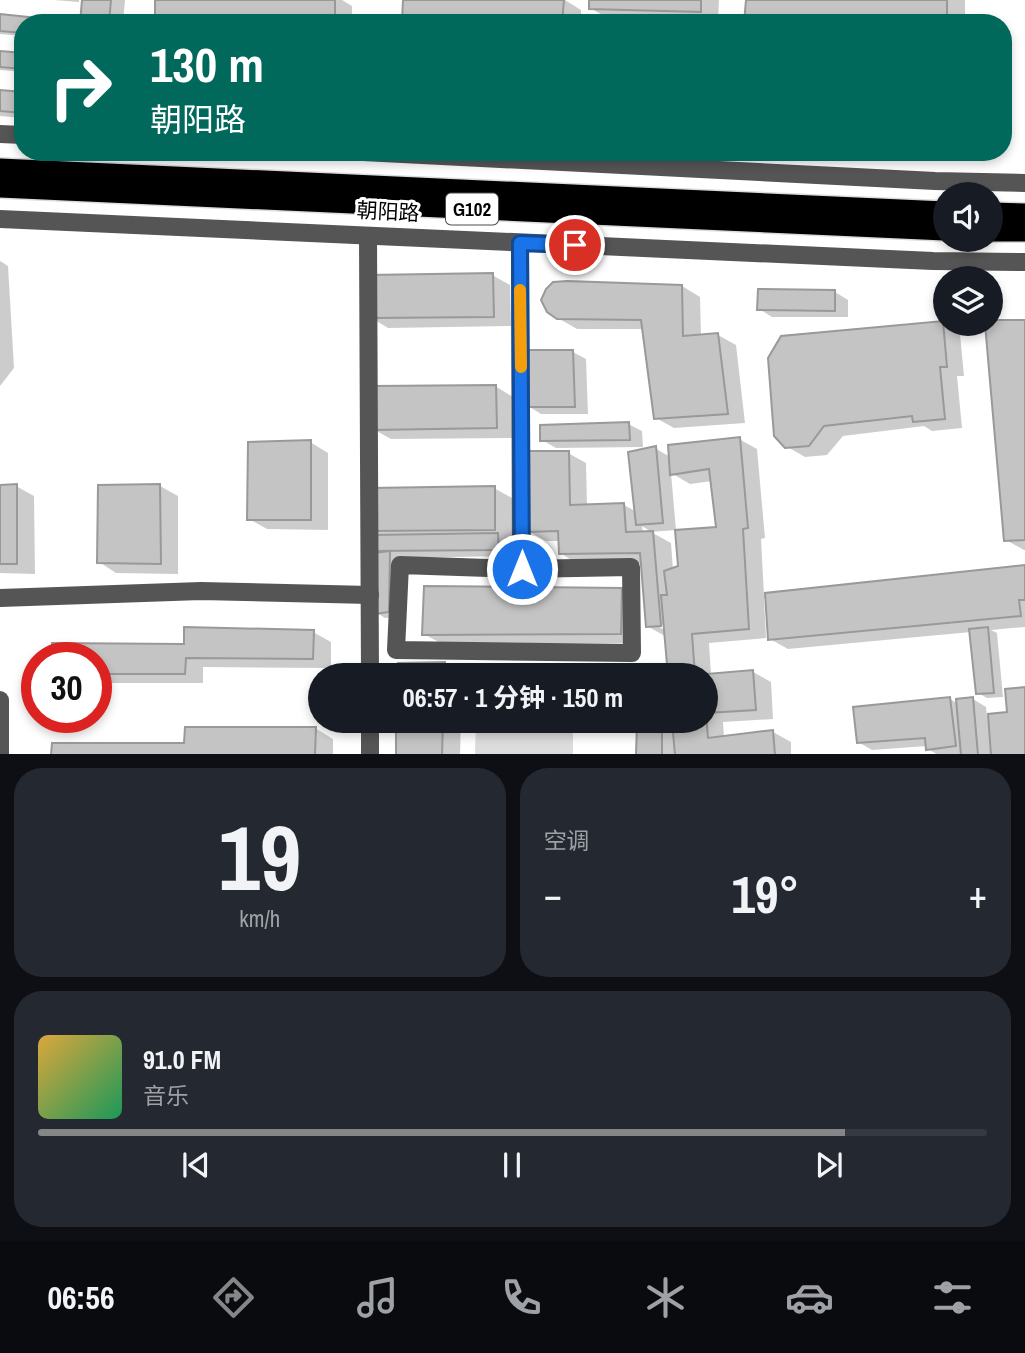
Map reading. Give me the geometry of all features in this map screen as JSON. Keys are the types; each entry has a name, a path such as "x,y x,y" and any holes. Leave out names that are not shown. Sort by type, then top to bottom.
{"highway":[{"name":"朝阳路","path":"0,169 933,211"},
{"name":"朝阳路","path":"0,187 933,229"},
{"path":"1003,213 1025,214"},
{"path":"1003,231 1025,231"}],"street":[{"path":"541,161 1025,183"},
{"name":"朝阳路","path":"0,219 933,261 1025,262"},
{"path":"368,236 370,663"},
{"path":"520,243 522,569"},
{"path":"400,565 522,569 631,567 632,653 396,650 400,565"},
{"path":"0,598 201,591 370,595"},
{"path":"0,700 1,754"},
{"path":"370,733 370,754"}],"shaded area":[{"path":"476,733 573,733 573,754 475,754"}],"building":[{"path":"82,0 111,0 110,14 81,14"},
{"path":"155,0 335,0 335,14 155,14"},
{"path":"403,0 564,0 563,14 402,14"},
{"path":"589,0 701,0 701,12 589,9"},
{"path":"746,0 947,0 947,14 745,14"},
{"path":"0,14 14,15 14,32 0,31"},
{"path":"0,51 14,52 14,68 0,67"},
{"path":"0,90 14,91 14,112 0,111"},
{"path":"493,273 494,317 369,318 368,275"},
{"path":"553,282 682,285 683,336 718,333 728,414 654,419 641,320 557,319 547,312 541,300"},
{"path":"758,289 835,290 835,311 757,310"},
{"path":"1003,320 1025,320 1025,540 1004,541 986,336 1003,336"},
{"path":"933,322 933,336 944,336 947,367 940,367 945,419 913,422 912,416 824,426 809,446 785,448 774,436 768,358 781,336"},
{"path":"525,350 573,350 575,407 526,407"},
{"path":"496,385 497,428 372,430 372,386"},
{"path":"629,422 630,440 540,441 540,425"},
{"path":"740,437 748,528 743,529 749,629 692,634 694,663 667,663 661,595 667,595 664,571 678,566 675,530 716,527 709,469 670,475 668,445"},
{"path":"311,440 311,520 247,520 248,442"},
{"path":"656,446 663,523 636,525 628,452"},
{"path":"528,451 569,451 570,505 624,503 626,532 653,531 661,626 646,627 640,553 559,554 558,531 526,532"},
{"path":"17,484 17,564 0,564 0,485"},
{"path":"160,484 161,564 97,563 98,485"},
{"path":"495,486 495,530 370,531 370,488"},
{"path":"498,533 499,550 372,551 372,535"},
{"path":"390,551 389,612 375,614 374,553"},
{"path":"1025,565 1025,600 1019,600 1021,616 768,640 765,593"},
{"path":"424,586 622,588 621,634 422,635"},
{"path":"184,627 314,630 313,659 186,658 185,674 112,674 112,643 184,644"},
{"path":"988,627 994,693 976,694 969,629"},
{"path":"753,670 756,710 718,712 718,673"},
{"path":"1025,687 1025,754 991,754 988,714 1007,712 1005,689"},
{"path":"950,697 956,746 926,750 925,738 857,743 853,707"},
{"path":"973,697 978,754 961,754 956,699"},
{"path":"185,727 308,727 308,733 316,733 315,754 51,754 52,743 184,743"},
{"path":"773,730 775,754 675,754 673,733 708,733 708,738"},
{"path":"396,733 443,733 442,754 396,754"},
{"path":"637,733 662,733 662,754 636,754"}],"slow traffic":[{"path":"520,290 521,367"}],"route":[{"path":"522,569 520,243 575,245"}]}
